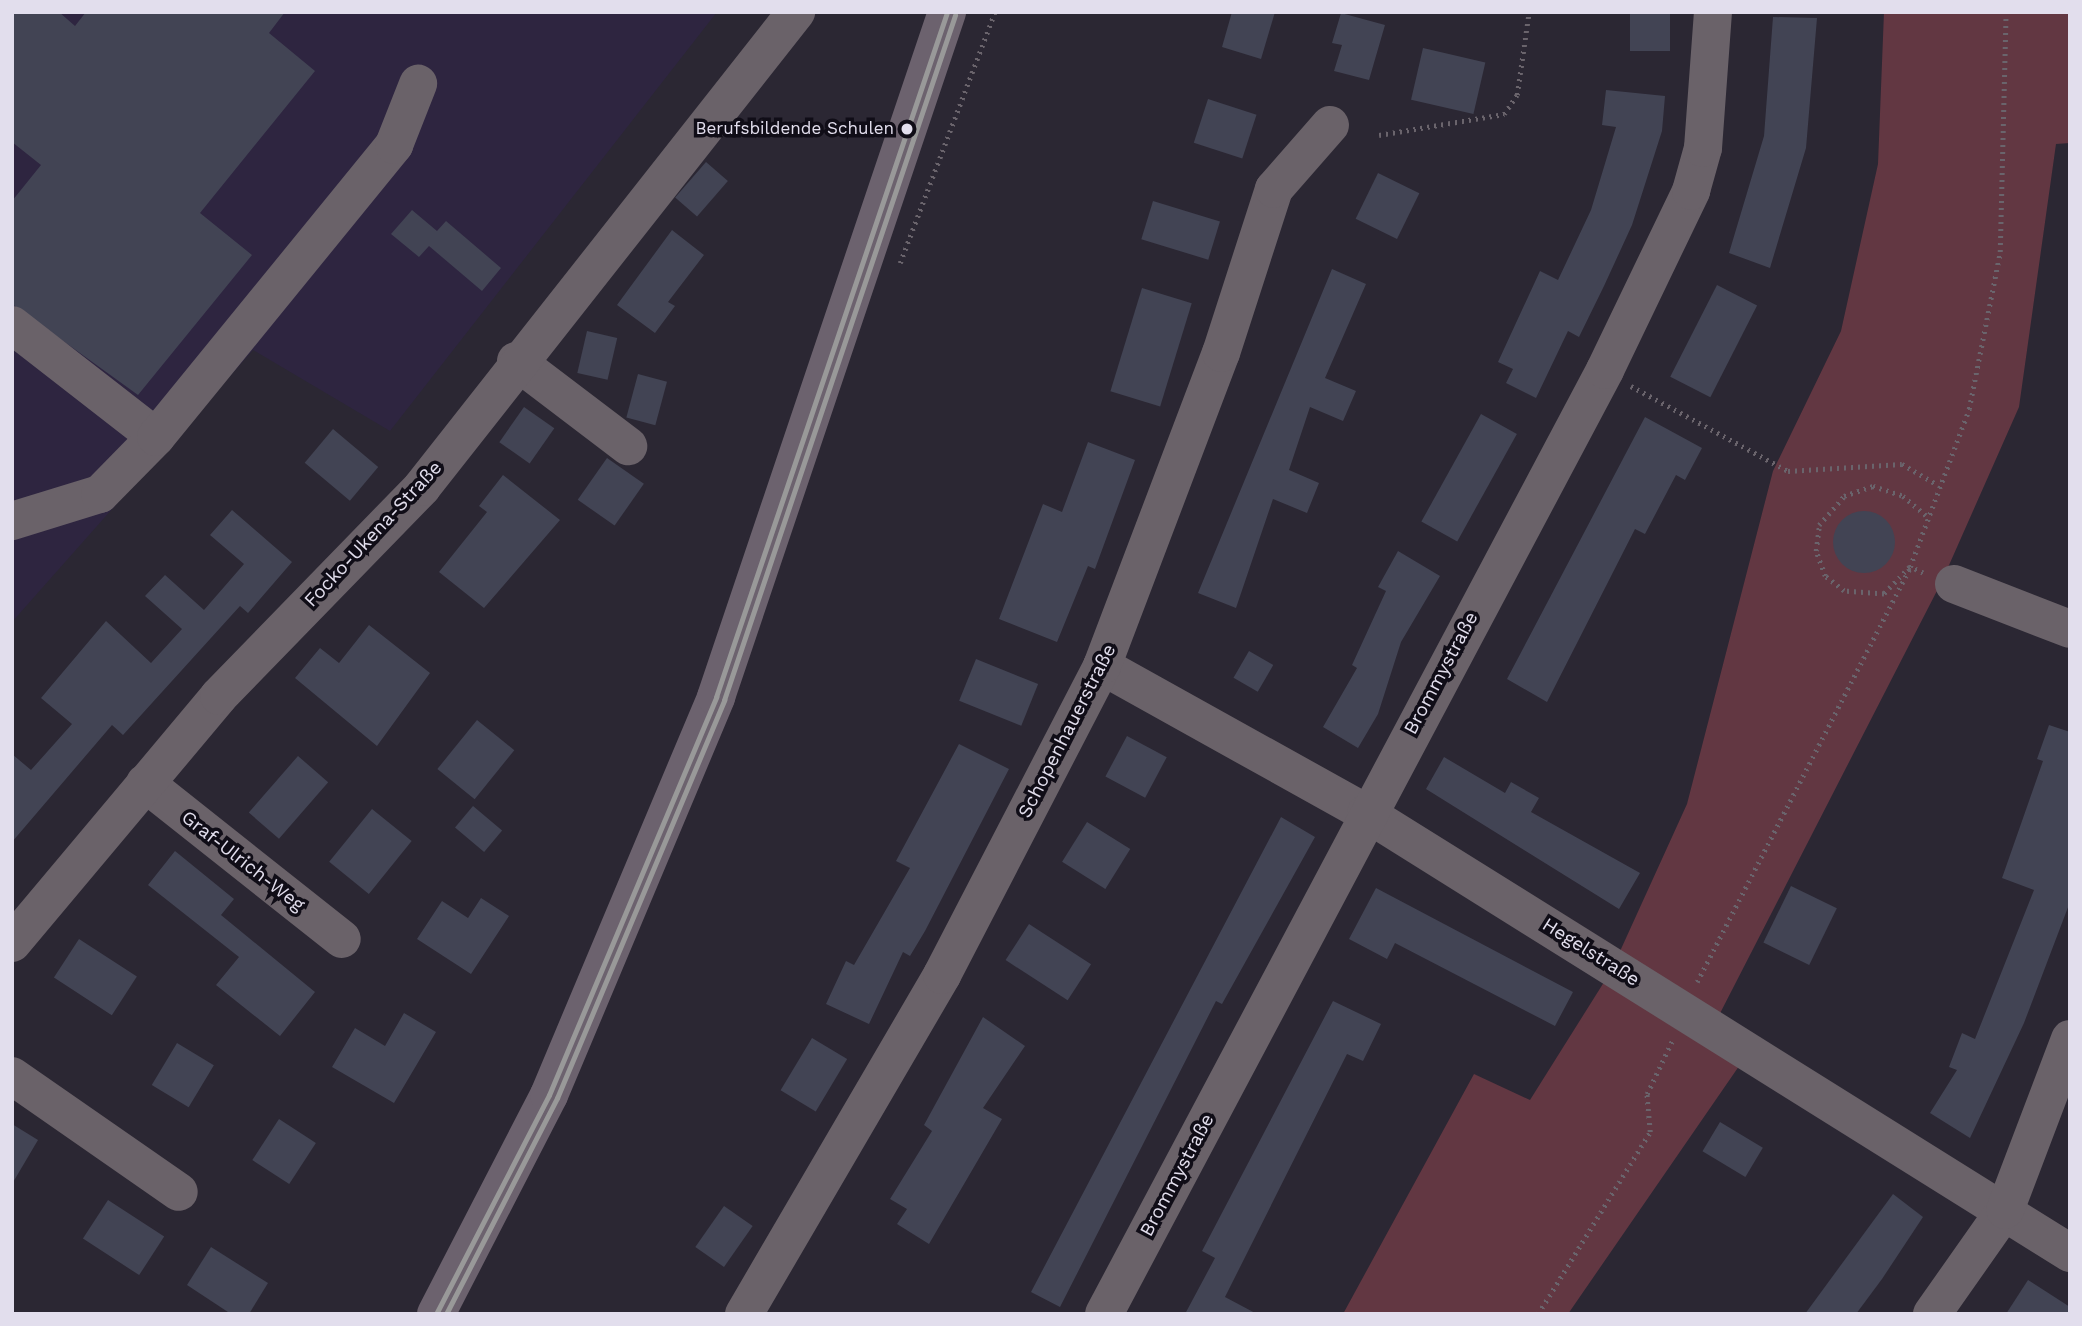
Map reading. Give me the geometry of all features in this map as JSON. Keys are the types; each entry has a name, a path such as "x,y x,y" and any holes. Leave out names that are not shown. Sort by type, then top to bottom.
{"main road":[{"path":"436,1314 549,1095 716,696 947,12"}],"street":[{"name":"Focko-Ukena-Straße","path":"12,943 219,695 422,487 516,361 796,12"},
{"name":"Brommystraße","path":"1104,1314 1366,813 1605,370 1691,191 1703,148 1713,12"},
{"path":"12,521 100,494 156,437 394,145 418,83"},
{"name":"Schopenhauerstraße","path":"744,1314 942,975 1102,666 1222,352 1274,189 1331,125"},
{"path":"12,324 156,437"},
{"path":"516,361 628,446"},
{"path":"1954,584 2070,629"},
{"name":"Hegelstraße","path":"1102,666 1366,813 2070,1253"},
{"name":"Graf-Ulrich-Weg","path":"145,783 342,939"},
{"path":"1932,1314 2005,1210 2070,1039"},
{"path":"12,1076 179,1192"}],"path":[{"path":"1379,135 1504,114 1517,95 1529,12"},
{"path":"1695,985 1910,567 1926,515 1969,409 2000,252 2006,12"},
{"path":"1605,370 1788,471 1902,464 1938,485"},
{"path":"1910,567 1884,594 1844,591 1825,576 1816,551 1819,526 1844,496 1872,486 1903,496 1926,515"},
{"path":"1538,1314 1650,1132 1647,1094 1670,1044"}],"shaded area":[{"path":"12,12 717,12 390,431 253,350 12,622"},
{"path":"1884,12 2070,12 2070,143 2056,144 2019,407 1942,581 1713,1027 1746,1056 1568,1314 1343,1314 1474,1074 1530,1100 1611,971 1687,804 1773,471 1841,331 1878,164"}],"building":[{"path":"12,12 59,12 75,26 86,12 285,12 269,33 315,71 200,213 252,255 138,395 12,304 12,201 41,165 12,142"},
{"path":"1232,12 1275,12 1261,59 1222,47"},
{"path":"1630,12 1670,12 1670,51 1630,51"},
{"path":"1341,13 1385,25 1369,80 1334,71 1342,45 1332,43"},
{"path":"1773,17 1817,18 1806,148 1770,268 1729,253 1764,136"},
{"path":"1423,48 1485,62 1473,114 1411,100"},
{"path":"1606,90 1665,96 1662,131 1632,225 1604,286 1579,337 1568,331 1536,398 1506,383 1513,369 1498,362 1540,271 1558,280 1591,210 1616,127 1602,125"},
{"path":"1208,99 1257,115 1242,159 1194,143"},
{"path":"706,162 728,181 697,216 675,197"},
{"path":"1378,173 1419,193 1397,239 1356,219"},
{"path":"1153,201 1220,221 1208,260 1141,239"},
{"path":"412,210 437,231 446,221 501,268 482,291 429,246 419,257 391,234"},
{"path":"672,230 704,255 668,302 675,306 655,333 617,305"},
{"path":"1332,269 1366,284 1325,378 1356,391 1343,421 1310,407 1289,470 1319,483 1307,513 1273,499 1236,608 1198,593"},
{"path":"1717,285 1757,305 1710,397 1670,377"},
{"path":"1142,288 1192,303 1160,406 1110,391"},
{"path":"587,331 617,338 608,380 577,373"},
{"path":"638,374 667,382 655,425 626,417"},
{"path":"524,407 554,428 530,463 499,442"},
{"path":"1481,414 1517,434 1457,541 1421,522"},
{"path":"1645,417 1702,448 1685,480 1676,475 1645,534 1635,529 1547,702 1507,679"},
{"path":"333,429 378,467 350,501 305,463"},
{"path":"1088,442 1135,460 1095,569 1088,566 1057,642 999,619 1043,504 1062,512"},
{"path":"607,458 644,484 615,526 578,500"},
{"path":"503,475 560,520 484,608 439,572 487,512 479,506"},
{"path":"232,510 292,562 248,613 240,606 123,735 112,725 12,842 12,754 31,770 72,724 41,698 106,621 151,663 182,629 145,596 165,575 204,610 244,564 210,535"},
{"path":"1864,511 1886,520 1895,542 1886,564 1864,573 1842,564 1833,542 1842,520"},
{"path":"1398,551 1440,576 1401,642 1378,714 1358,748 1323,727 1357,668 1352,665 1386,591 1378,587"},
{"path":"369,625 430,673 377,746 295,678 320,648 339,663"},
{"path":"1249,651 1273,665 1258,692 1234,678"},
{"path":"976,659 1038,684 1021,726 959,701"},
{"path":"477,720 514,750 475,799 437,769"},
{"path":"2049,725 2070,732 2070,902 2024,1023 1970,1138 1930,1113 1957,1070 1949,1067 1962,1033 1975,1039 2034,890 2002,878 2043,761 2037,759"},
{"path":"1127,736 1167,757 1145,798 1105,777"},
{"path":"959,744 1009,769 925,931 910,956 903,952 869,1024 826,1004 846,961 854,965 910,868 896,861"},
{"path":"298,756 328,782 279,839 249,813"},
{"path":"1444,757 1505,793 1511,782 1539,798 1531,812 1640,873 1619,909 1426,789"},
{"path":"473,806 502,830 484,852 455,827"},
{"path":"372,809 412,841 369,894 329,862"},
{"path":"1281,817 1315,837 1222,1004 1216,1001 1060,1307 1031,1292"},
{"path":"1087,822 1130,849 1105,889 1062,862"},
{"path":"175,851 234,899 221,915 315,992 280,1036 216,985 239,957 148,885"},
{"path":"1791,886 1837,908 1809,965 1763,943"},
{"path":"1376,888 1573,992 1555,1026 1395,943 1387,959 1349,939"},
{"path":"481,898 509,916 471,974 417,939 442,901 468,918"},
{"path":"1029,924 1091,964 1068,1000 1006,960"},
{"path":"79,939 137,977 112,1015 54,978"},
{"path":"1333,1001 1381,1024 1363,1061 1347,1054 1225,1297 1257,1314 1185,1314 1215,1258 1202,1251"},
{"path":"404,1013 436,1032 394,1103 332,1067 355,1028 385,1046"},
{"path":"983,1017 1025,1046 983,1108 1002,1119 929,1244 897,1224 907,1209 890,1199 932,1131 924,1125"},
{"path":"812,1038 847,1059 816,1111 781,1090"},
{"path":"177,1043 214,1065 189,1107 152,1085"},
{"path":"279,1119 316,1143 289,1184 252,1160"},
{"path":"1720,1122 1763,1148 1745,1177 1702,1151"},
{"path":"12,1124 38,1140 12,1184"},
{"path":"1893,1194 1923,1217 1882,1279 1856,1314 1805,1314"},
{"path":"108,1200 164,1236 139,1275 83,1239"},
{"path":"724,1206 753,1226 724,1267 695,1247"},
{"path":"211,1247 268,1283 249,1314 231,1314 187,1285"},
{"path":"2028,1280 2070,1307 2070,1314 2006,1314"}],"transit line":[{"path":"436,1314 549,1095 716,697 947,12"},
{"path":"446,1314 557,1098 724,700 955,15"}],"place":[{"name":"Berufsbildende Schulen","path":"907,129"}]}
